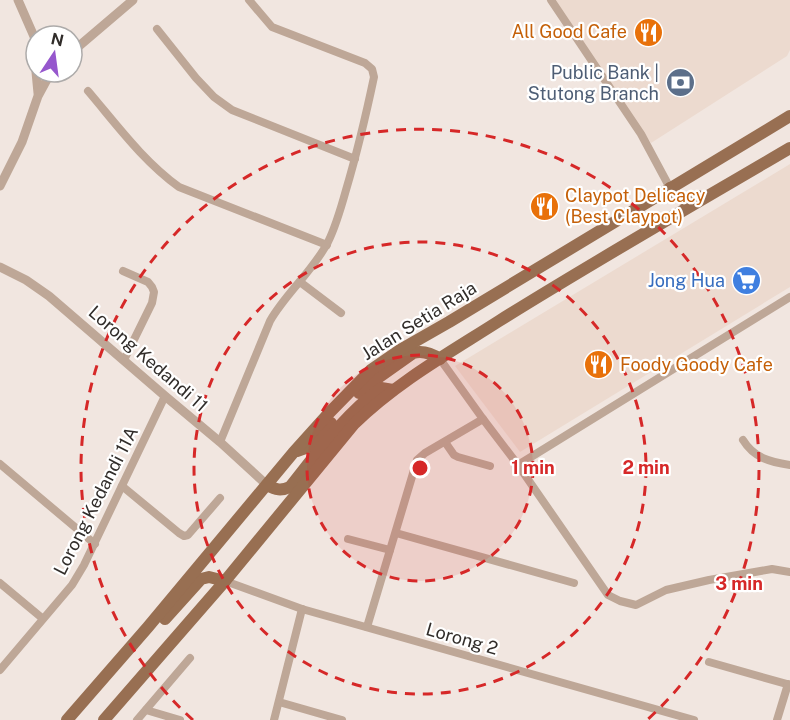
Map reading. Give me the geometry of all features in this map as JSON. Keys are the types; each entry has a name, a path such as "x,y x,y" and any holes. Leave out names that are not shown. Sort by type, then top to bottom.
{"main road":[{"name":"Jalan Setia Raja","path":"67,720 293,453 329,412 371,370 400,350 790,116"},
{"path":"104,720 225,580 354,424 375,403 564,280 790,148"},
{"path":"670,188 679,198 686,200 735,180"},
{"path":"293,453 310,446 365,387 413,353 419,351 431,353 440,359"},
{"path":"267,484 276,490 290,488 325,442 365,399 381,388 393,390"},
{"path":"148,627 163,621 201,579 209,577 225,580"}],"street":[{"path":"18,0 28,24"},
{"path":"84,40 133,0"},
{"path":"220,442 270,321 327,245 336,224 355,159 374,77 372,69 365,63 272,27 249,0"},
{"path":"551,0 641,134 670,188"},
{"path":"157,29 196,78 214,97 232,110 355,159"},
{"path":"37,84 38,96"},
{"path":"0,186 22,142 44,84"},
{"path":"88,91 144,158 179,187 327,245"},
{"name":"Lorong Kedandi 11","path":"0,267 26,280 49,296 267,484"},
{"path":"123,271 148,282 154,292 152,303 124,360"},
{"path":"300,282 341,312"},
{"path":"518,465 790,297"},
{"path":"440,359 518,465 608,595 636,605 666,590 709,580 772,569 790,572"},
{"name":"Lorong Kedandi 11A","path":"0,670 72,585 84,565 165,396"},
{"path":"367,627 417,460 483,419"},
{"path":"743,440 754,453 770,462 790,465"},
{"path":"445,442 458,457 490,466"},
{"path":"0,464 94,544"},
{"path":"122,486 184,536 188,535 220,498"},
{"path":"396,533 574,583"},
{"path":"348,539 390,550"},
{"name":"Lorong 2","path":"225,580 302,609 675,718 694,720"},
{"path":"0,583 42,618"},
{"path":"274,720 302,609"},
{"path":"137,720 190,658"},
{"path":"709,662 789,684 777,720"},
{"path":"279,702 342,720"},
{"path":"146,710 180,720"}],"shaded area":[{"path":"555,0 790,0 790,50 787,56 651,143"},
{"path":"790,164 790,287 520,452 455,366"}],"place":[{"name":"All Good Cafe","path":"648,32"},
{"name":"Public Bank | Stutong Branch","path":"680,83"},
{"name":"Claypot Delicacy (Best Claypot)","path":"544,206"},
{"name":"Jong Hua","path":"746,281"},
{"name":"Foody Goody Cafe","path":"599,365"}]}
